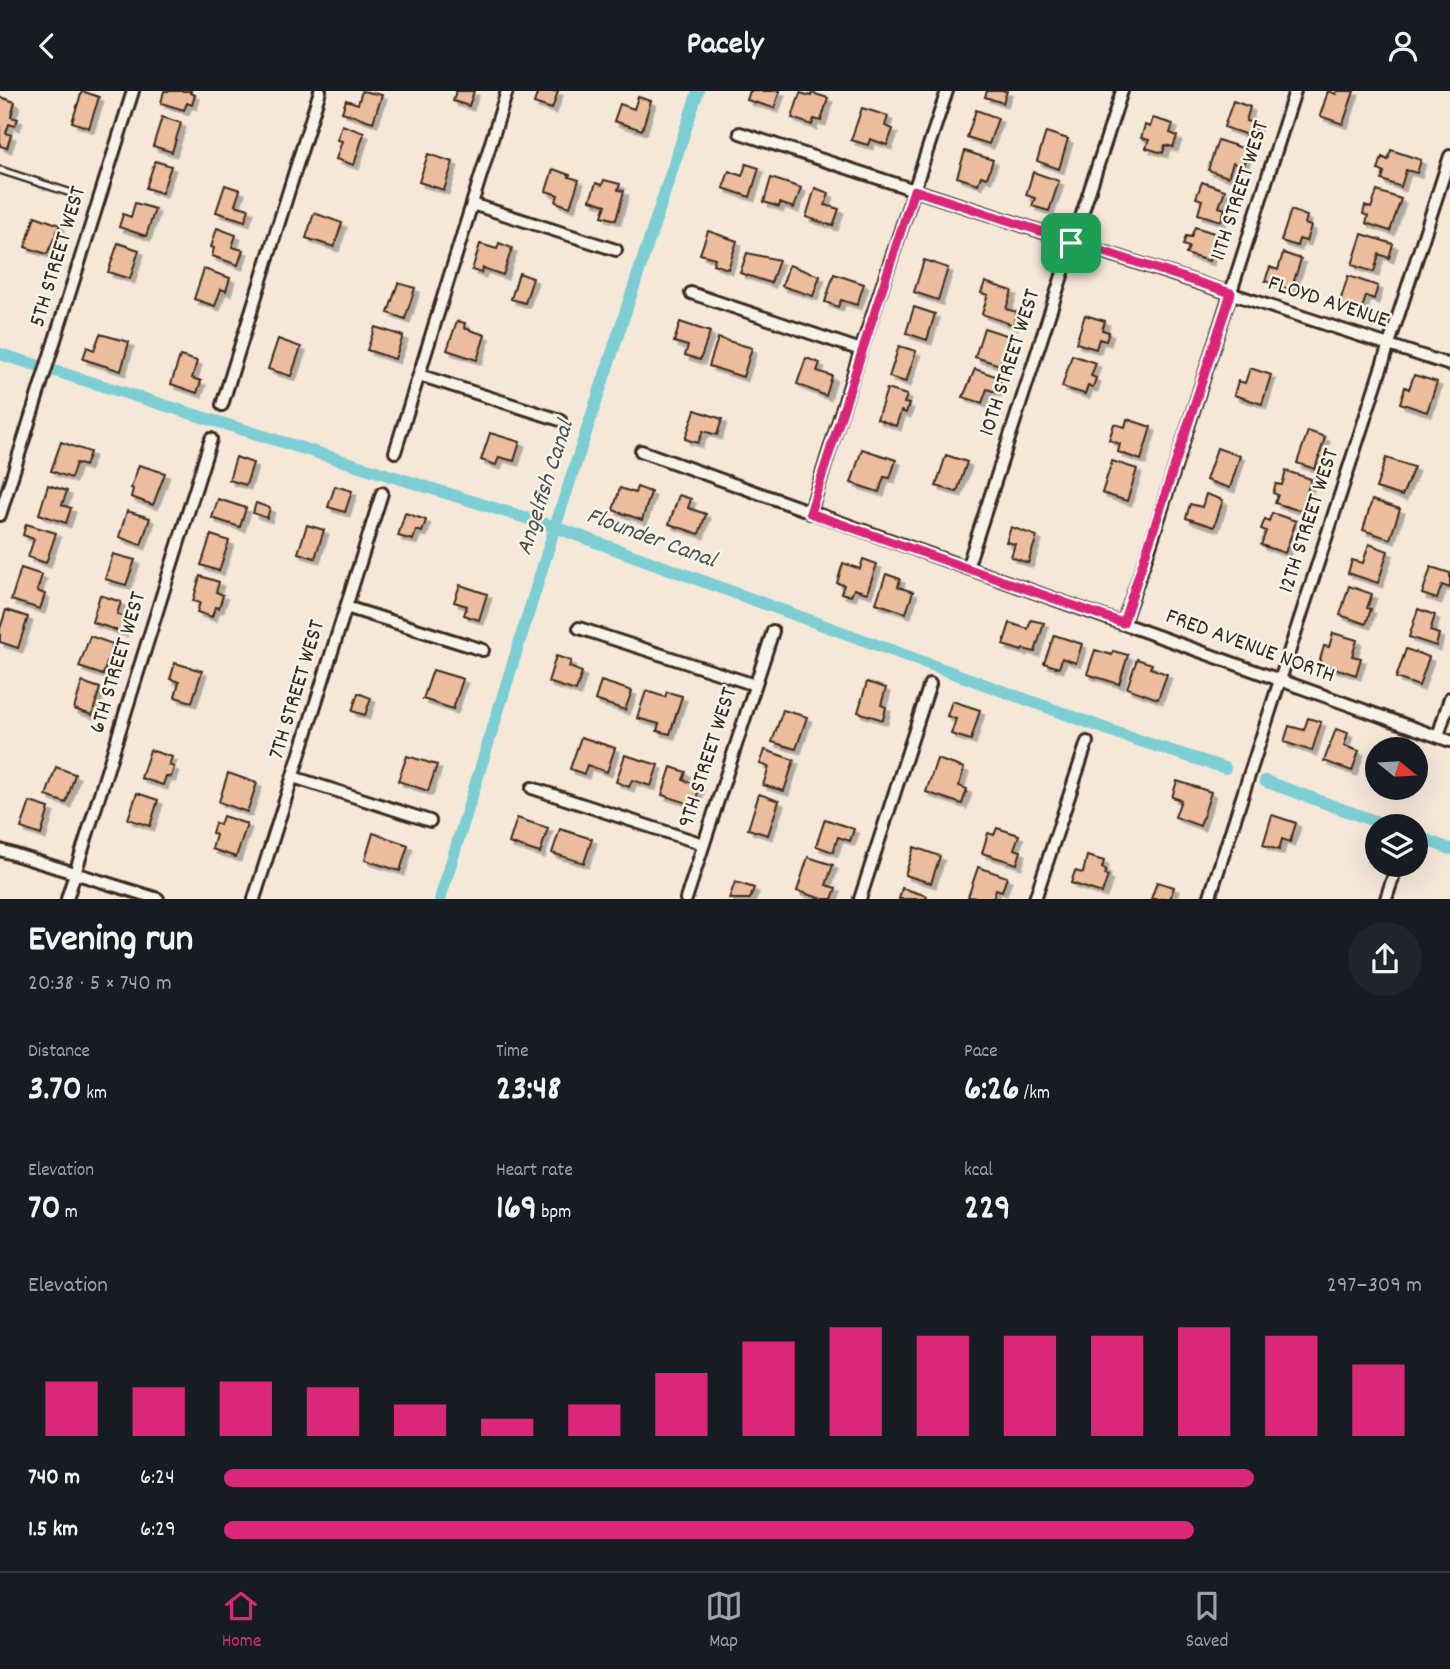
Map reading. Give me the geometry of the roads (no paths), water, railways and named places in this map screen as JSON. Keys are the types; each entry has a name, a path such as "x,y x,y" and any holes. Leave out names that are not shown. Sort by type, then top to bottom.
{"street":[{"name":"5TH STREET WEST","path":"0,515 132,91"},
{"path":"222,405 320,91"},
{"path":"395,451 507,91"},
{"path":"810,513 861,349 947,91"},
{"name":"10TH STREET WEST","path":"967,568 1122,91"},
{"name":"11TH STREET WEST","path":"1123,623 1295,91"},
{"name":"FLOYD AVENUE","path":"740,133 1450,365"},
{"name":"12TH STREET WEST","path":"1209,899 1450,156"},
{"path":"472,204 616,250"},
{"path":"691,293 861,349"},
{"path":"419,375 560,420"},
{"name":"6TH STREET WEST","path":"67,899 211,439"},
{"name":"FRED AVENUE NORTH","path":"641,451 1450,741"},
{"name":"7TH STREET WEST","path":"254,899 382,493"},
{"path":"346,607 483,650"},
{"path":"579,628 755,685"},
{"name":"9TH STREET WEST","path":"686,899 773,631"},
{"path":"860,899 930,684"},
{"path":"1438,736 1450,698"},
{"path":"1035,899 1087,742"},
{"path":"293,777 430,821"},
{"path":"532,787 703,844"},
{"path":"0,850 158,899"},
{"path":"1386,899 1393,877"}],"lane":[{"path":"0,170 71,193"}],"waterway":[{"name":"Angelfish Canal","path":"440,899 555,527 698,91"},
{"name":"Flounder Canal","path":"0,354 36,365"},
{"name":"Flounder Canal","path":"55,371 555,527 1131,738 1225,768"},
{"name":"Flounder Canal","path":"1265,781 1365,818"},
{"name":"Flounder Canal","path":"1428,841 1450,849"}]}
